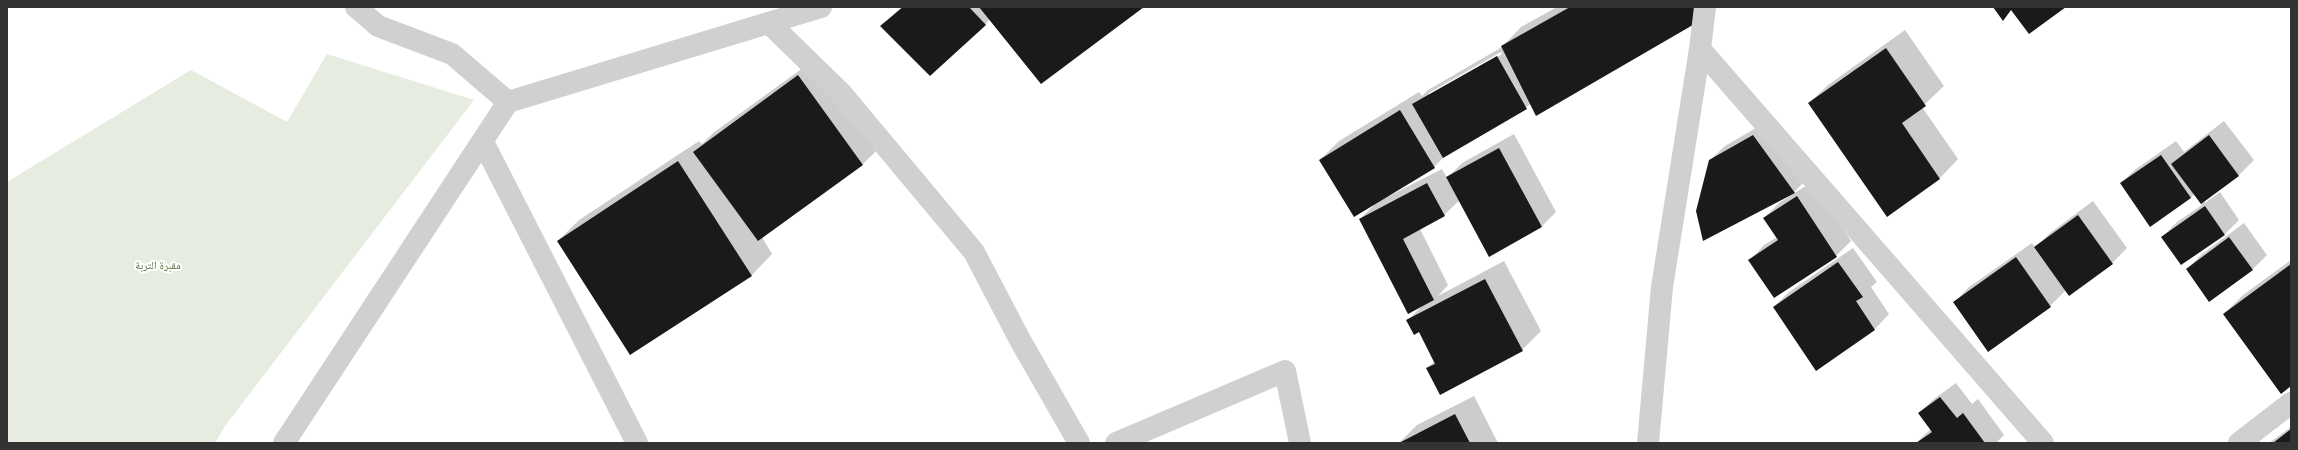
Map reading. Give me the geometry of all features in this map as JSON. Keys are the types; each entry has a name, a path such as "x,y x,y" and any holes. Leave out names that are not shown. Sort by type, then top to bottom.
{"street":[{"path":"356,7 378,26 452,54 508,102"},
{"path":"284,443 508,102 821,7"},
{"path":"1648,443 1662,287 1700,49 1705,7"},
{"path":"769,23 842,94 974,252 1020,340 1079,443"},
{"path":"1700,49 2043,443"},
{"path":"483,142 637,443"},
{"path":"1116,443 1285,371 1300,443"},
{"path":"2239,443 2291,403"}],"green space":[{"name":"مقبرة التربة","path":"327,54 474,100 225,426 215,443 7,443 7,182 191,70 287,122"}],"building":[{"path":"903,7 969,7 986,25 930,76 880,26"},
{"path":"979,7 1144,7 1041,84"},
{"path":"1570,7 1696,7 1698,22 1536,116 1501,46"},
{"path":"1993,7 2066,7 2029,34 2011,10 2003,21"},
{"path":"1886,48 1926,106 1902,123 1940,179 1887,217 1808,103"},
{"path":"1497,56 1527,109 1443,158 1412,104"},
{"path":"798,75 863,165 758,241 693,152"},
{"path":"1400,110 1435,168 1354,217 1319,160"},
{"path":"1753,135 1795,193 1703,241 1696,211 1709,160"},
{"path":"2209,135 2239,176 2201,204 2171,164"},
{"path":"1499,148 1542,227 1489,257 1446,177"},
{"path":"2161,155 2191,198 2150,227 2120,183"},
{"path":"678,161 752,276 630,355 557,241"},
{"path":"1427,183 1445,216 1403,239 1434,300 1408,314 1359,219"},
{"path":"1797,196 1837,257 1774,298 1748,260 1778,240 1763,218"},
{"path":"2205,206 2225,235 2181,265 2161,237"},
{"path":"2078,215 2113,264 2069,296 2034,247"},
{"path":"2229,237 2253,270 2209,302 2186,269"},
{"path":"2016,257 2051,307 1988,352 1953,302"},
{"path":"1838,262 1863,297 1856,301 1875,330 1816,371 1773,307"},
{"path":"2291,264 2291,386 2281,394 2223,314"},
{"path":"1485,279 1523,351 1440,395 1426,368 1435,364 1419,332 1414,335 1406,320"},
{"path":"1940,397 1957,418 1963,413 1985,443 1916,443 1932,432 1918,413"},
{"path":"1455,414 1470,443 1399,443"},
{"path":"2291,429 2291,443 2273,443"}]}
